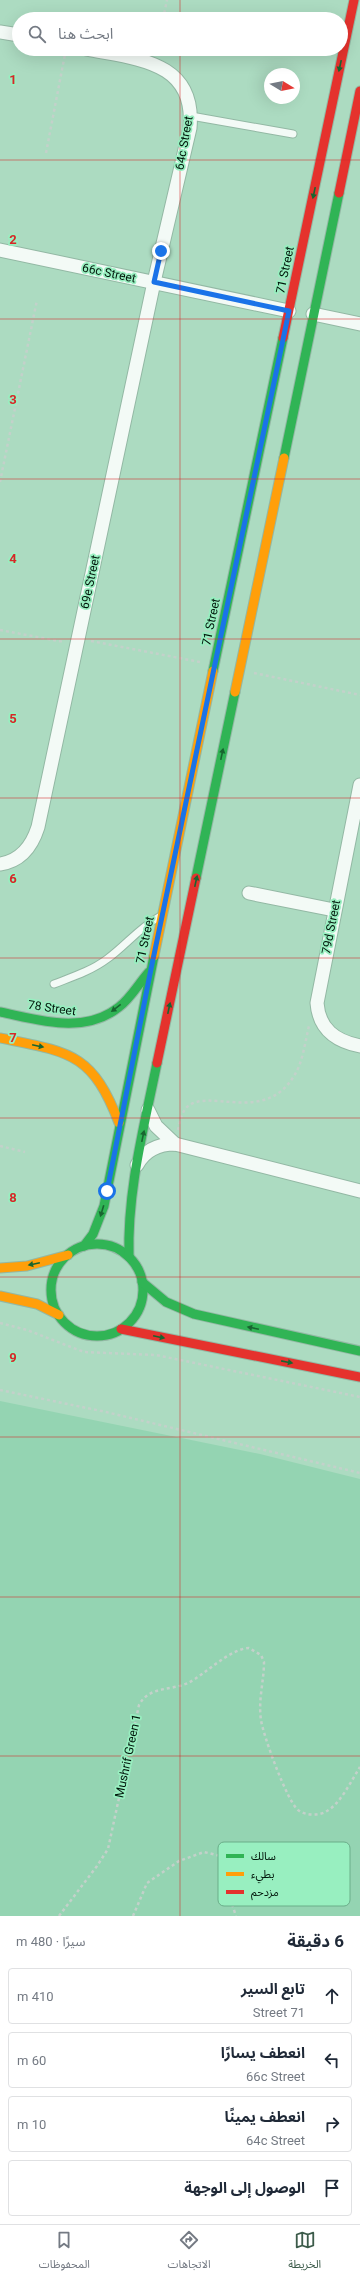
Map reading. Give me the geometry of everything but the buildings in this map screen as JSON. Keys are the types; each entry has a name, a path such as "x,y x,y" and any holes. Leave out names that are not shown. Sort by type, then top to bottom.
{"street":[{"name":"71 Street","path":"348,29 354,0"},
{"path":"0,32 12,34"},
{"name":"64c Street","path":"118,56 155,64 167,70 184,90 189,102 191,116 154,282"},
{"name":"71 Street","path":"84,1246 96,1227 104,1206 119,1124 151,969 342,56"},
{"path":"129,1257 128,1226 135,1170 360,91"},
{"name":"66c Street","path":"0,250 289,311"},
{"name":"69e Street","path":"0,864 15,860 26,852 34,840 154,282"},
{"path":"289,311 293,316 295,329"},
{"path":"313,314 360,324"},
{"path":"281,419 292,422"},
{"name":"79d Street","path":"360,785 317,995 317,1010 323,1025 334,1037 348,1044 360,1046"},
{"path":"249,893 334,910"},
{"name":"78 Street","path":"0,1012 54,1023 88,1023 104,1017 118,1007 151,969"},
{"path":"0,1038 48,1048 79,1060 103,1083 111,1097 119,1124"},
{"path":"148,1110 156,1126 175,1144"},
{"path":"135,1170 147,1153 156,1147 175,1144 360,1191"},
{"path":"0,1268 27,1266 68,1255 84,1246 108,1246 129,1257 135,1264 142,1282 141,1300 138,1309 134,1316 121,1329 105,1335 87,1335 71,1328 59,1315 54,1307 51,1288 56,1270 68,1255"},
{"path":"142,1282 166,1302 194,1314 360,1351"},
{"path":"0,1296 37,1304 59,1315"},
{"path":"121,1329 360,1377"}],"lane":[{"path":"191,116 293,134"},
{"path":"54,984 84,972 107,959 146,924 163,915"}],"path":[{"path":"164,12 167,0"},
{"path":"46,153 65,56"},
{"path":"0,482 37,300"},
{"path":"0,630 78,641 214,665"},
{"path":"240,670 360,695"},
{"path":"175,1144 183,1113 194,1103 258,1102 269,1099 288,1085 299,1065 310,1024"},
{"path":"0,1146 25,1152"},
{"path":"0,1323 27,1330 64,1347 84,1352 156,1356 360,1397"},
{"path":"0,1390 106,1412 360,1473"},
{"name":"Mushrif Green 1","path":"59,1916 98,1866 108,1849 139,1704 148,1693 182,1685 236,1651 249,1648 261,1655 264,1662 260,1708 264,1733 290,1798 298,1810 312,1815 326,1812 337,1802 360,1767"},
{"path":"132,1916 148,1883 179,1861 204,1852 218,1855"},
{"path":"233,1906 236,1916"}],"green space":[{"path":"0,1401 260,1454 360,1479 360,1916 0,1916"}],"traffic: fast":[{"path":"284,458 339,193"},
{"path":"213,671 283,338"},
{"path":"196,878 235,692"},
{"path":"84,1246 93,1234 104,1206 154,956"},
{"path":"0,1012 30,1019 61,1023 91,1021 105,1016 119,1007 131,995 149,972"},
{"path":"129,1257 129,1232 137,1159 157,1063"},
{"path":"97,1244 114,1248 129,1258 139,1273 143,1290 139,1307 129,1322 114,1332 97,1336 80,1332 65,1322 55,1307 51,1290 55,1273 65,1258 80,1248 97,1244"},
{"path":"142,1282 166,1302 194,1314 360,1351"}],"traffic: slow":[{"path":"235,692 284,458"},
{"path":"154,956 213,671"},
{"path":"0,1038 44,1047 61,1052 75,1059 88,1069 99,1082 119,1123"},
{"path":"0,1268 27,1266 68,1255"},
{"path":"0,1296 37,1304 59,1315"}],"traffic: jam":[{"path":"348,29 354,0"},
{"path":"283,338 342,56"},
{"path":"339,193 360,91"},
{"path":"157,1063 196,878"},
{"path":"121,1329 360,1377"}],"route":[{"path":"107,1191 119,1124 151,969 289,311 154,282 161,251"}]}
